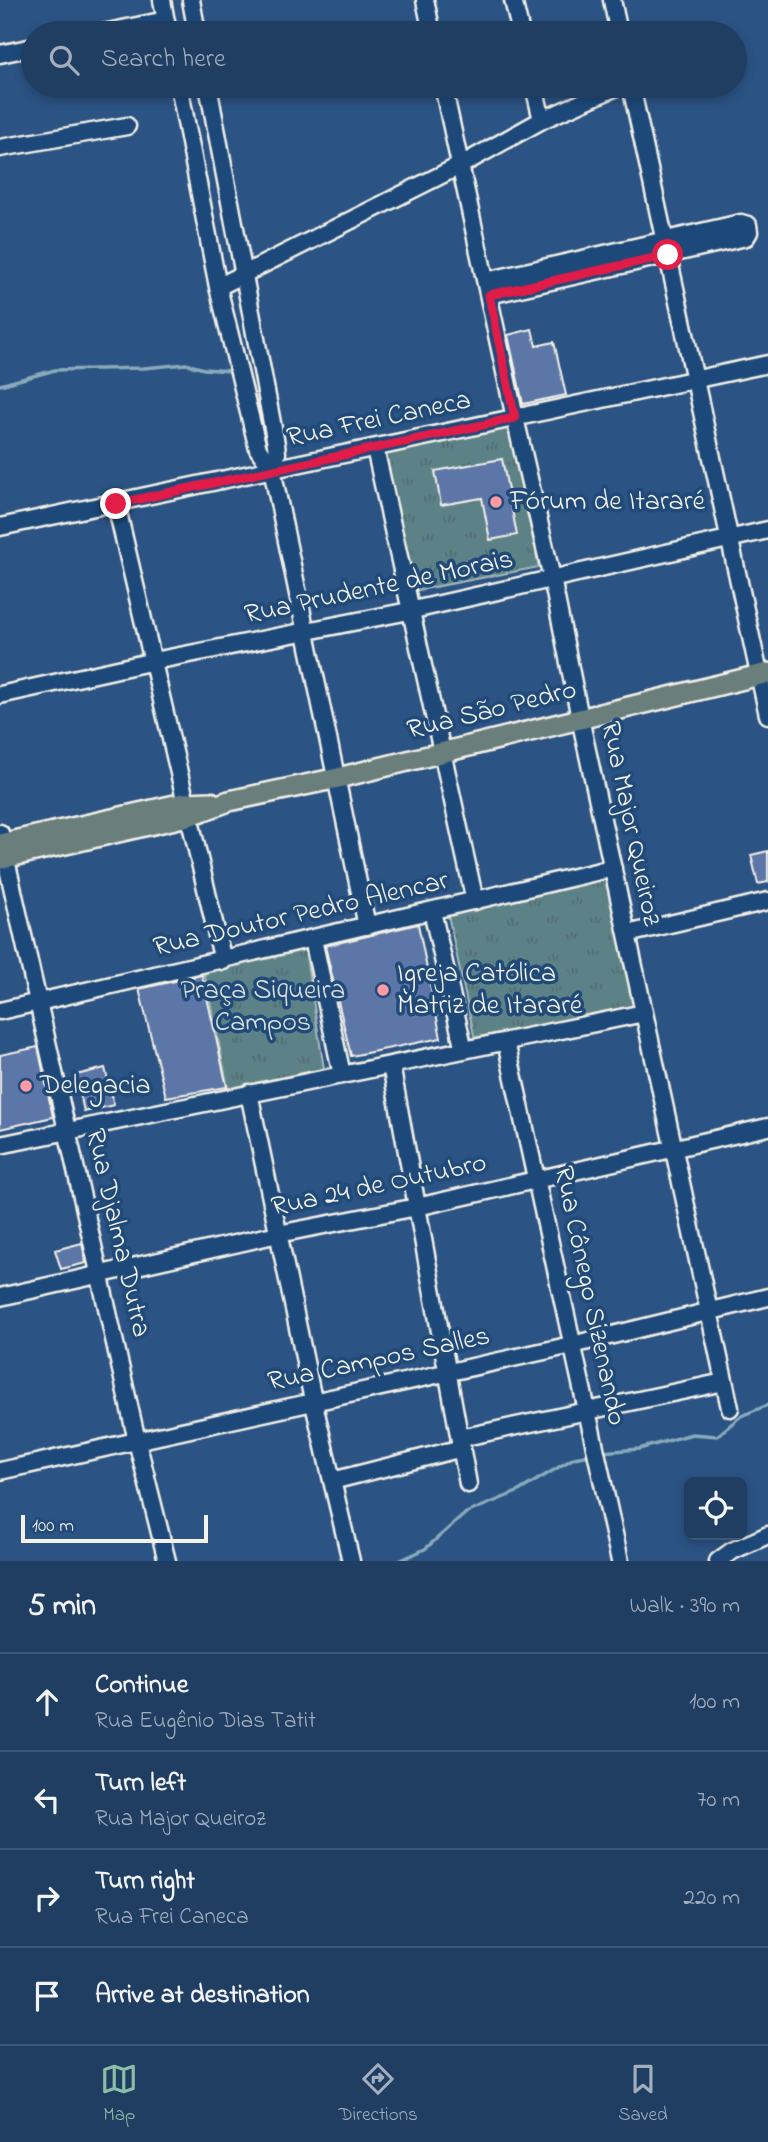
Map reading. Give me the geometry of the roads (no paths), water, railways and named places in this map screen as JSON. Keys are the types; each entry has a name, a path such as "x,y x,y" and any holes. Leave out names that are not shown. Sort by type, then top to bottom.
{"main road":[{"name":"Rua São Pedro","path":"1,848 338,778 764,674"}],"street":[{"path":"162,0 166,21"},
{"path":"191,0 195,21"},
{"path":"425,0 429,21"},
{"path":"513,0 518,21"},
{"path":"612,0 616,21"},
{"path":"0,54 21,50"},
{"path":"181,98 218,287 258,449 272,469 367,926"},
{"path":"210,98 276,444 277,453 272,469"},
{"name":"Rua Major Queiroz","path":"446,98 730,1408"},
{"path":"537,98 542,120"},
{"path":"218,287 461,165 542,120 592,98"},
{"path":"634,98 728,539 764,674 768,715"},
{"path":"0,148 127,126"},
{"path":"487,288 666,248"},
{"name":"Rua Frei Caneca","path":"0,527 768,364"},
{"path":"374,448 475,901"},
{"path":"116,504 223,961"},
{"name":"Rua Prudente de Morais","path":"0,695 154,661 410,611 768,530"},
{"name":"Rua Djalma Dutra","path":"1,848 167,1561"},
{"name":"Rua Doutor Pedro Alencar","path":"0,1011 613,868"},
{"path":"627,934 768,901"},
{"path":"432,911 464,1050"},
{"path":"313,939 342,1075"},
{"path":"0,1145 644,1013"},
{"name":"Rua Cônego Sizenando","path":"506,1042 620,1561"},
{"path":"391,1065 468,1484"},
{"path":"249,1093 313,1400 351,1561"},
{"name":"Rua 24 de Outubro","path":"0,1297 278,1234 417,1207 768,1126"},
{"name":"Rua Campos Salles","path":"0,1471 572,1345 768,1297"},
{"path":"332,1481 461,1443 587,1411 724,1382"},
{"path":"718,1561 732,1551 768,1535"}],"waterway":[{"path":"0,385 55,370 186,364 204,369 230,371"},
{"path":"601,1452 639,1449 692,1434 717,1436 741,1416 768,1405"},
{"path":"399,1561 425,1549 466,1513 517,1492 574,1458 590,1455"}],"place":[{"name":"Fórum de Itararé","path":"496,502"},
{"name":"Igreja Católica Matriz de Itararé","path":"383,990"},
{"name":"Delegacia","path":"26,1086"}],"park label":[{"name":"Praça Siqueira Campos","path":"263,1007"}]}
